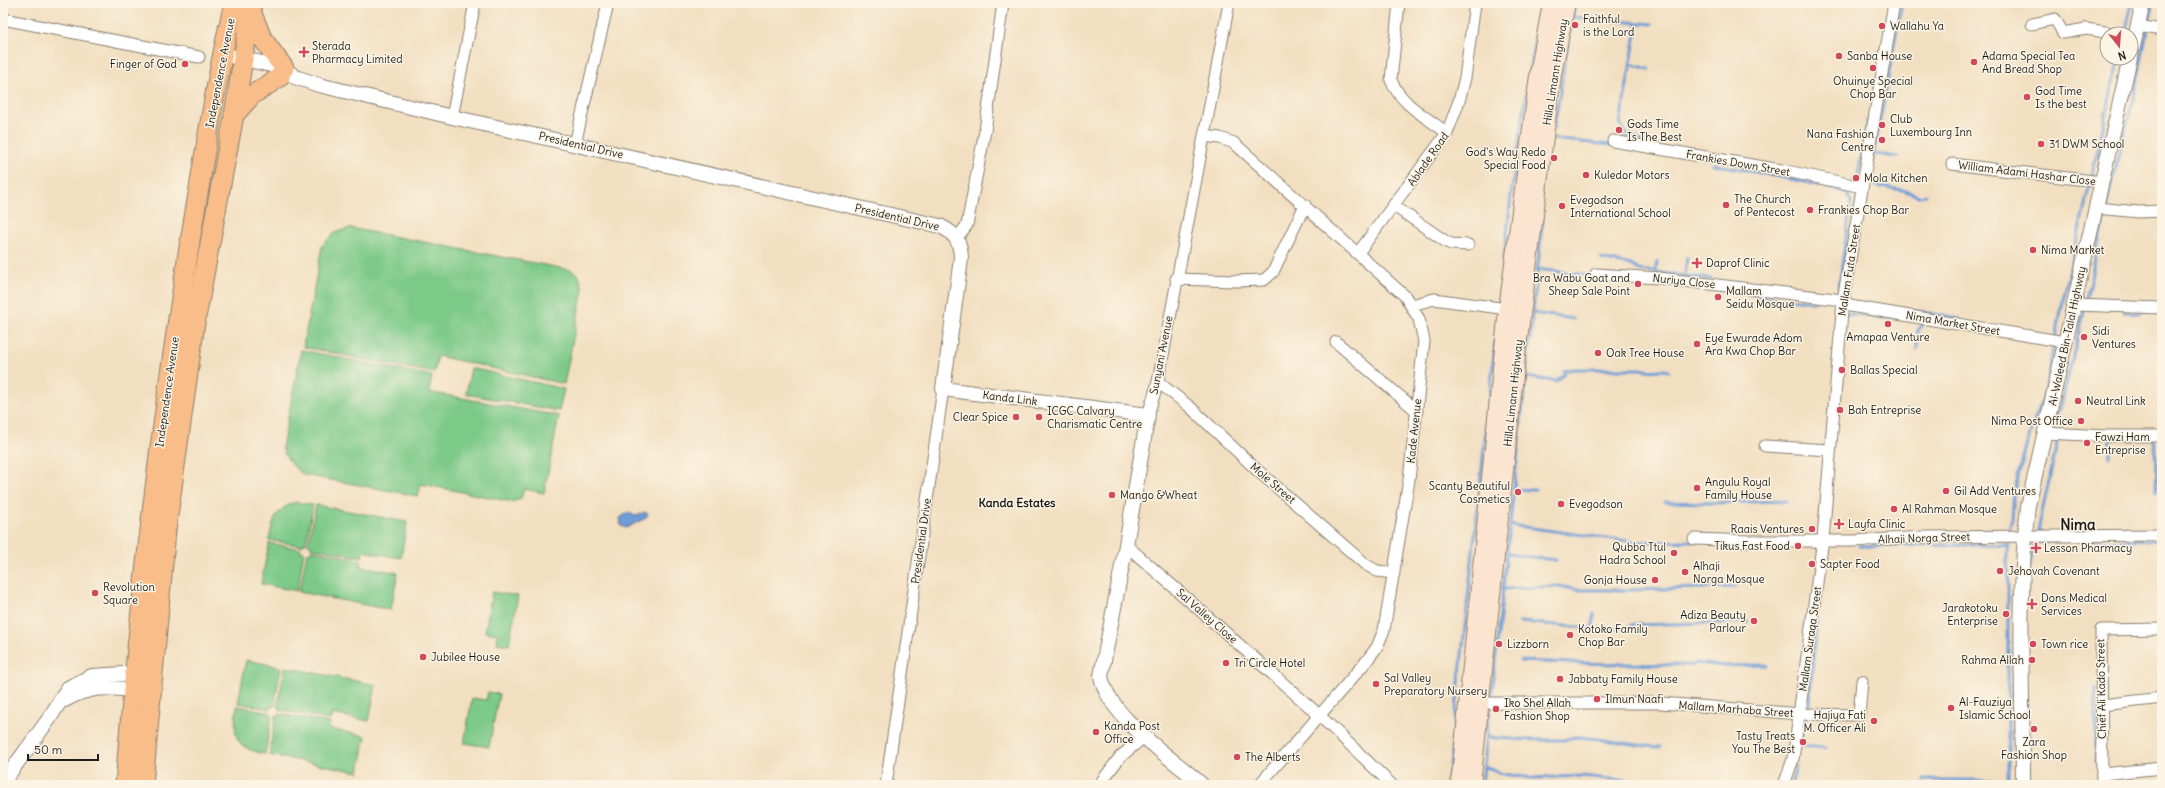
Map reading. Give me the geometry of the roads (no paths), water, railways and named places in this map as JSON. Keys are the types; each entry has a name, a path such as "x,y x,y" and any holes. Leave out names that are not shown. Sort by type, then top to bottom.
{"highway":[{"name":"Independence Avenue","path":"144,785 142,683 170,369 221,58 246,5"},
{"name":"Independence Avenue","path":"126,785 166,530 195,324 234,115 242,62 246,5"},
{"path":"234,115 252,95 286,74 262,38 246,5"}],"main road":[{"name":"Hilla Limann Highway","path":"1459,785 1507,309 1539,68 1551,3"},
{"name":"Hilla Limann Highway","path":"1472,785 1518,347 1554,75 1566,3"}],"street":[{"path":"452,118 475,3"},
{"path":"575,144 608,3"},
{"path":"957,238 968,225 985,131 1003,3"},
{"name":"Sunyani Avenue","path":"1202,785 1119,712 1107,696 1101,676 1126,545 1148,415 1158,382 1176,279 1229,3"},
{"path":"1399,3 1391,80 1394,89 1406,102 1447,133"},
{"name":"Ablade Road","path":"1358,253 1447,133 1459,101 1465,78 1475,3"},
{"name":"Mallam Futa Street","path":"1823,539 1829,450 1843,300 1894,3"},
{"path":"2136,26 2143,3"},
{"path":"3,18 199,57"},
{"path":"2032,24 2055,19 2063,33 2086,29 2099,31"},
{"path":"2139,33 2162,30"},
{"name":"Presidential Drive","path":"221,58 286,74 319,85 452,118 940,226 948,230 957,238 961,258 886,785"},
{"name":"Al-Waleed Bin-Talal Highway","path":"2023,785 2022,602 2024,536 2028,506 2046,433 2065,342 2128,66"},
{"name":"Kade Avenue","path":"1204,136 1234,143 1405,296 1412,305 1419,319 1424,341 1409,480 1388,613 1377,647 1259,785"},
{"name":"Frankies Down Street","path":"1613,141 1787,171 1862,187"},
{"name":"William Adami Hashar Close","path":"1952,164 2102,182"},
{"path":"1176,279 1235,281 1264,280 1273,272 1305,205"},
{"path":"1394,206 1445,241 1451,244 1468,245"},
{"path":"2096,208 2139,212 2162,211"},
{"name":"Nuriya Close","path":"1596,274 1659,278 1843,300"},
{"path":"1412,305 1434,299 1507,309"},
{"name":"Nima Market Street","path":"1843,300 1850,306 2065,342"},
{"path":"2074,305 2162,308"},
{"path":"1336,342 1416,411"},
{"name":"Mole Street","path":"1158,382 1190,407 1257,470 1365,564 1377,571 1394,572"},
{"name":"Kanda Link","path":"943,389 1148,415"},
{"path":"2046,433 2106,436 2162,436"},
{"path":"1765,446 1829,450"},
{"name":"Alhaji Norga Street","path":"1694,539 1750,541 1823,539 1853,541 1925,537 2162,535"},
{"name":"Mallam Suraqa Street","path":"1784,785 1793,759 1823,539"},
{"name":"Sal Valley Close","path":"1126,545 1319,715 1392,785"},
{"name":"Chief Ali Kado Street","path":"2102,780 2101,630 2162,629"},
{"name":"Mallam Marhaba Street","path":"1480,703 1661,703 1800,714 1859,715 1862,681"},
{"path":"3,782 61,702 78,692 91,688 142,683"},
{"path":"2102,705 2162,698"},
{"path":"1099,785 1120,757 1145,736"},
{"path":"2102,780 2162,768"}],"water":[{"path":"628,512 635,516 645,512 648,514 646,518 626,528 621,526 620,518"}],"waterway":[{"path":"1448,785 1511,196 1540,3"},
{"path":"1554,127 1575,3"},
{"path":"1862,217 1902,3"},
{"path":"2127,26 2132,3"},
{"path":"2148,24 2154,3"},
{"path":"1573,17 1652,24"},
{"path":"1636,138 1625,132 1620,123 1638,23"},
{"path":"2086,300 2112,180 2136,89 2147,30"},
{"path":"1630,64 1649,69"},
{"path":"2056,337 2063,300 2117,66"},
{"path":"1853,180 1857,180 1868,121"},
{"path":"1623,139 1627,138 1651,142"},
{"path":"1552,139 1611,145"},
{"path":"1874,154 1898,157"},
{"path":"1713,164 1801,181 1846,192 1851,202 1838,294 1835,294"},
{"path":"1869,181 1875,186 1903,190 1918,196 1926,195"},
{"path":"1491,700 1543,218"},
{"path":"1685,275 1687,258"},
{"path":"1601,259 1631,265 1639,270 1711,279"},
{"path":"1655,272 1657,262"},
{"path":"1537,269 1595,276"},
{"path":"1747,294 1815,302"},
{"path":"1891,308 1914,310 1959,319"},
{"path":"2054,428 2085,308"},
{"path":"2124,312 2141,313"},
{"path":"1532,313 1574,319"},
{"path":"1846,314 1890,318"},
{"path":"1917,349 1918,330 1926,321"},
{"path":"2008,532 2012,520 2014,492 2025,450 2046,387 2054,345"},
{"path":"1525,377 1556,381 1564,374 1564,371 1573,369 1642,369 1649,371 1669,371"},
{"path":"2041,531 2038,531 2058,439 2060,439"},
{"path":"2110,440 2110,458"},
{"path":"2154,440 2157,460 2156,491"},
{"path":"1513,489 1535,490"},
{"path":"1665,502 1709,503 1786,501"},
{"path":"1510,525 1636,542 1693,541"},
{"path":"2095,541 2155,540"},
{"path":"2029,568 2035,542 2057,541"},
{"path":"1859,546 2008,545 2008,785"},
{"path":"1507,554 1556,560"},
{"path":"1503,589 1558,586 1579,590 1736,587"},
{"path":"1593,628 1594,614"},
{"path":"1808,711 1817,621"},
{"path":"1520,622 1602,629 1630,628 1630,625 1748,622"},
{"path":"1521,661 1691,665 1697,663 1723,666 1766,665"},
{"path":"2096,689 2096,761"},
{"path":"1507,697 1524,698"},
{"path":"1482,785 1490,705"},
{"path":"1800,746 1806,717"},
{"path":"1487,737 1563,740 1575,737 1660,747"},
{"path":"1800,746 1825,748"},
{"path":"1791,785 1796,766"},
{"path":"1484,767 1503,774 1532,778 1582,776 1640,782 1683,783 1685,785"},
{"path":"1923,780 2008,780"}],"place":[{"name":"Faithful is the Lord","path":"1575,25"},
{"name":"Wallahu Ya","path":"1882,26"},
{"name":"Sterada Pharmacy Limited","path":"304,52"},
{"name":"Sanba House","path":"1839,56"},
{"name":"Adama Special Tea And Bread Shop","path":"1974,62"},
{"name":"Finger of God","path":"185,64"},
{"name":"Ohuinye Special Chop Bar","path":"1873,68"},
{"name":"God Time Is the best","path":"2027,97"},
{"name":"Club Luxembourg Inn","path":"1882,125"},
{"name":"Gods Time Is The Best","path":"1619,130"},
{"name":"Nana Fashion Centre","path":"1882,140"},
{"name":"31 DWM School","path":"2041,144"},
{"name":"God's Way Redo Special Food","path":"1554,158"},
{"name":"Kuledor Motors","path":"1586,175"},
{"name":"Mola Kitchen","path":"1856,178"},
{"name":"The Church of Pentecost","path":"1726,205"},
{"name":"Evegodson International School","path":"1562,206"},
{"name":"Frankies Chop Bar","path":"1810,210"},
{"name":"Nima Market","path":"2033,250"},
{"name":"Daprof Clinic","path":"1697,263"},
{"name":"Bra Wabu Goat and Sheep Sale Point","path":"1638,284"},
{"name":"Mallam Seidu Mosque","path":"1718,297"},
{"name":"Amapaa Venture","path":"1888,324"},
{"name":"Sidi Ventures","path":"2084,337"},
{"name":"Eye Ewurade Adom Ara Kwa Chop Bar","path":"1697,344"},
{"name":"Oak Tree House","path":"1598,353"},
{"name":"Ballas Special","path":"1842,370"},
{"name":"Neutral Link","path":"2078,401"},
{"name":"Bah Entreprise","path":"1840,410"},
{"name":"Clear Spice","path":"1016,417"},
{"name":"ICGC Calvary Charismatic Centre","path":"1039,417"},
{"name":"Nima Post Office","path":"2081,421"},
{"name":"Fawzi Ham Entreprise","path":"2087,443"},
{"name":"Angulu Royal Family House","path":"1697,488"},
{"name":"Gil Add Ventures","path":"1946,491"},
{"name":"Scanty Beautiful Cosmetics","path":"1518,492"},
{"name":"Mango &Wheat","path":"1112,495"},
{"name":"Evegodson","path":"1561,504"},
{"name":"Al Rahman Mosque","path":"1894,509"},
{"name":"Layfa Clinic","path":"1839,524"},
{"name":"Raais Ventures","path":"1812,529"},
{"name":"Tikus Fast Food","path":"1798,546"},
{"name":"Lesson Pharmacy","path":"2036,548"},
{"name":"Qubba Ttul Hadra School","path":"1674,553"},
{"name":"Sapter Food","path":"1812,564"},
{"name":"Jehovah Covenant","path":"2000,571"},
{"name":"Alhaji Norga Mosque","path":"1685,572"},
{"name":"Gonja House","path":"1655,580"},
{"name":"Revolution Square","path":"95,593"},
{"name":"Dons Medical Services","path":"2032,604"},
{"name":"Jarakotoku Enterprise","path":"2006,614"},
{"name":"Adiza Beauty Parlour","path":"1754,621"},
{"name":"Kotoko Family Chop Bar","path":"1570,635"},
{"name":"Lizzborn","path":"1499,644"},
{"name":"Town rice","path":"2033,644"},
{"name":"Jubilee House","path":"423,657"},
{"name":"Rahma Allah","path":"2032,660"},
{"name":"Tri Circle Hotel","path":"1226,663"},
{"name":"Jabbaty Family House","path":"1560,679"},
{"name":"Sal Valley Preparatory Nursery","path":"1376,684"},
{"name":"Ilmun Naafi","path":"1597,699"},
{"name":"Al-Fauziya Islamic School","path":"1951,708"},
{"name":"Iko Shel Allah Fashion Shop","path":"1496,709"},
{"name":"Hajiya Fati M. Officer Ali","path":"1874,721"},
{"name":"Zara Fashion Shop","path":"2034,729"},
{"name":"Kanda Post Office","path":"1096,732"},
{"name":"Tasty Treats You The Best","path":"1803,742"},
{"name":"The Alberts","path":"1237,757"}],"district":[{"name":"Kanda Estates","path":"1017,503"},
{"name":"Nima","path":"2078,525"}]}
